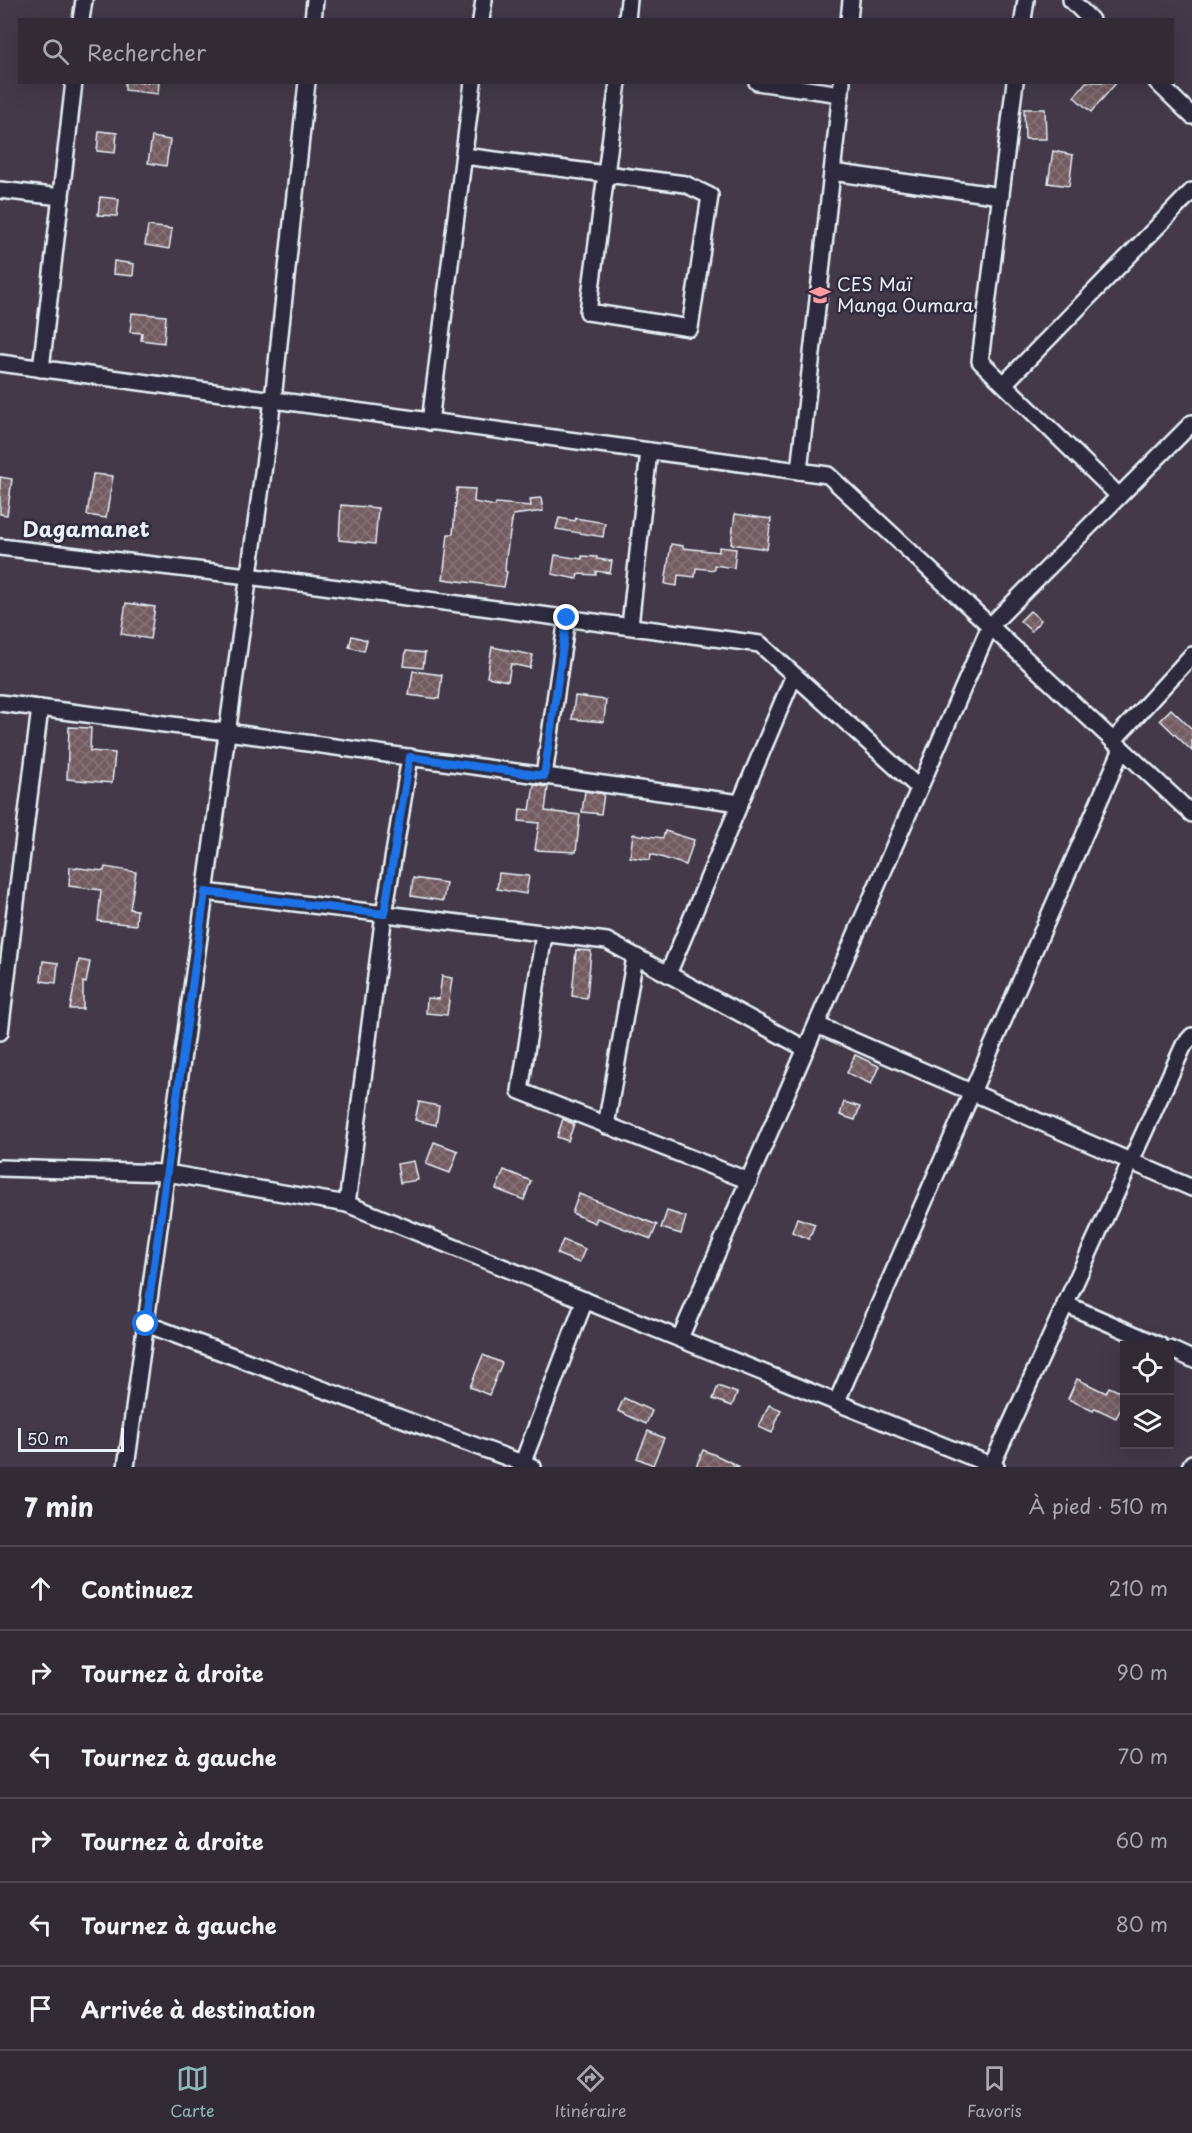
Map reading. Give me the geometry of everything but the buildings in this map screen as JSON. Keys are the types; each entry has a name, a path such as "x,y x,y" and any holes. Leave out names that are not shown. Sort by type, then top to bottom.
{"street":[{"path":"81,18 84,0"},
{"path":"313,18 315,0"},
{"path":"482,18 484,0"},
{"path":"627,18 630,0"},
{"path":"849,18 851,0"},
{"path":"1023,18 1026,0"},
{"path":"1071,0 1089,18"},
{"path":"41,369 74,84"},
{"path":"126,1467 273,400 307,84"},
{"path":"430,422 473,84"},
{"path":"464,156 606,174 685,184 710,196 690,328 588,312 606,174 618,84"},
{"path":"785,84 841,88 799,471"},
{"path":"1015,84 980,361 1119,496"},
{"path":"1159,84 1192,116"},
{"path":"832,172 1001,196"},
{"path":"0,190 61,197"},
{"path":"1004,384 1192,191"},
{"path":"0,363 828,475 1192,814"},
{"path":"680,1338 990,626 1192,423"},
{"path":"630,626 649,451"},
{"path":"0,547 248,576 760,644 920,788"},
{"path":"544,776 567,618"},
{"path":"837,1401 972,1092 1118,745 1192,655"},
{"path":"668,974 794,675"},
{"path":"0,703 740,803"},
{"path":"0,1032 40,708"},
{"path":"347,1204 384,914 410,757"},
{"path":"205,892 607,941 806,1049"},
{"path":"544,934 520,1091 749,1181"},
{"path":"606,1126 635,957"},
{"path":"817,1025 1192,1188"},
{"path":"0,1168 167,1173 347,1204 993,1466 1129,1161 1189,1045"},
{"path":"146,1324 525,1466 585,1300"},
{"path":"1065,1304 1150,1341"},
{"path":"1174,1351 1192,1359"},
{"path":"1190,1467 1192,1463"}],"place":[{"name":"CES Maï Manga Oumara","path":"820,295"}],"district":[{"name":"Dagamanet","path":"86,530"}],"route":[{"path":"146,1324 205,892 384,914 410,757 544,776 567,618"}]}
